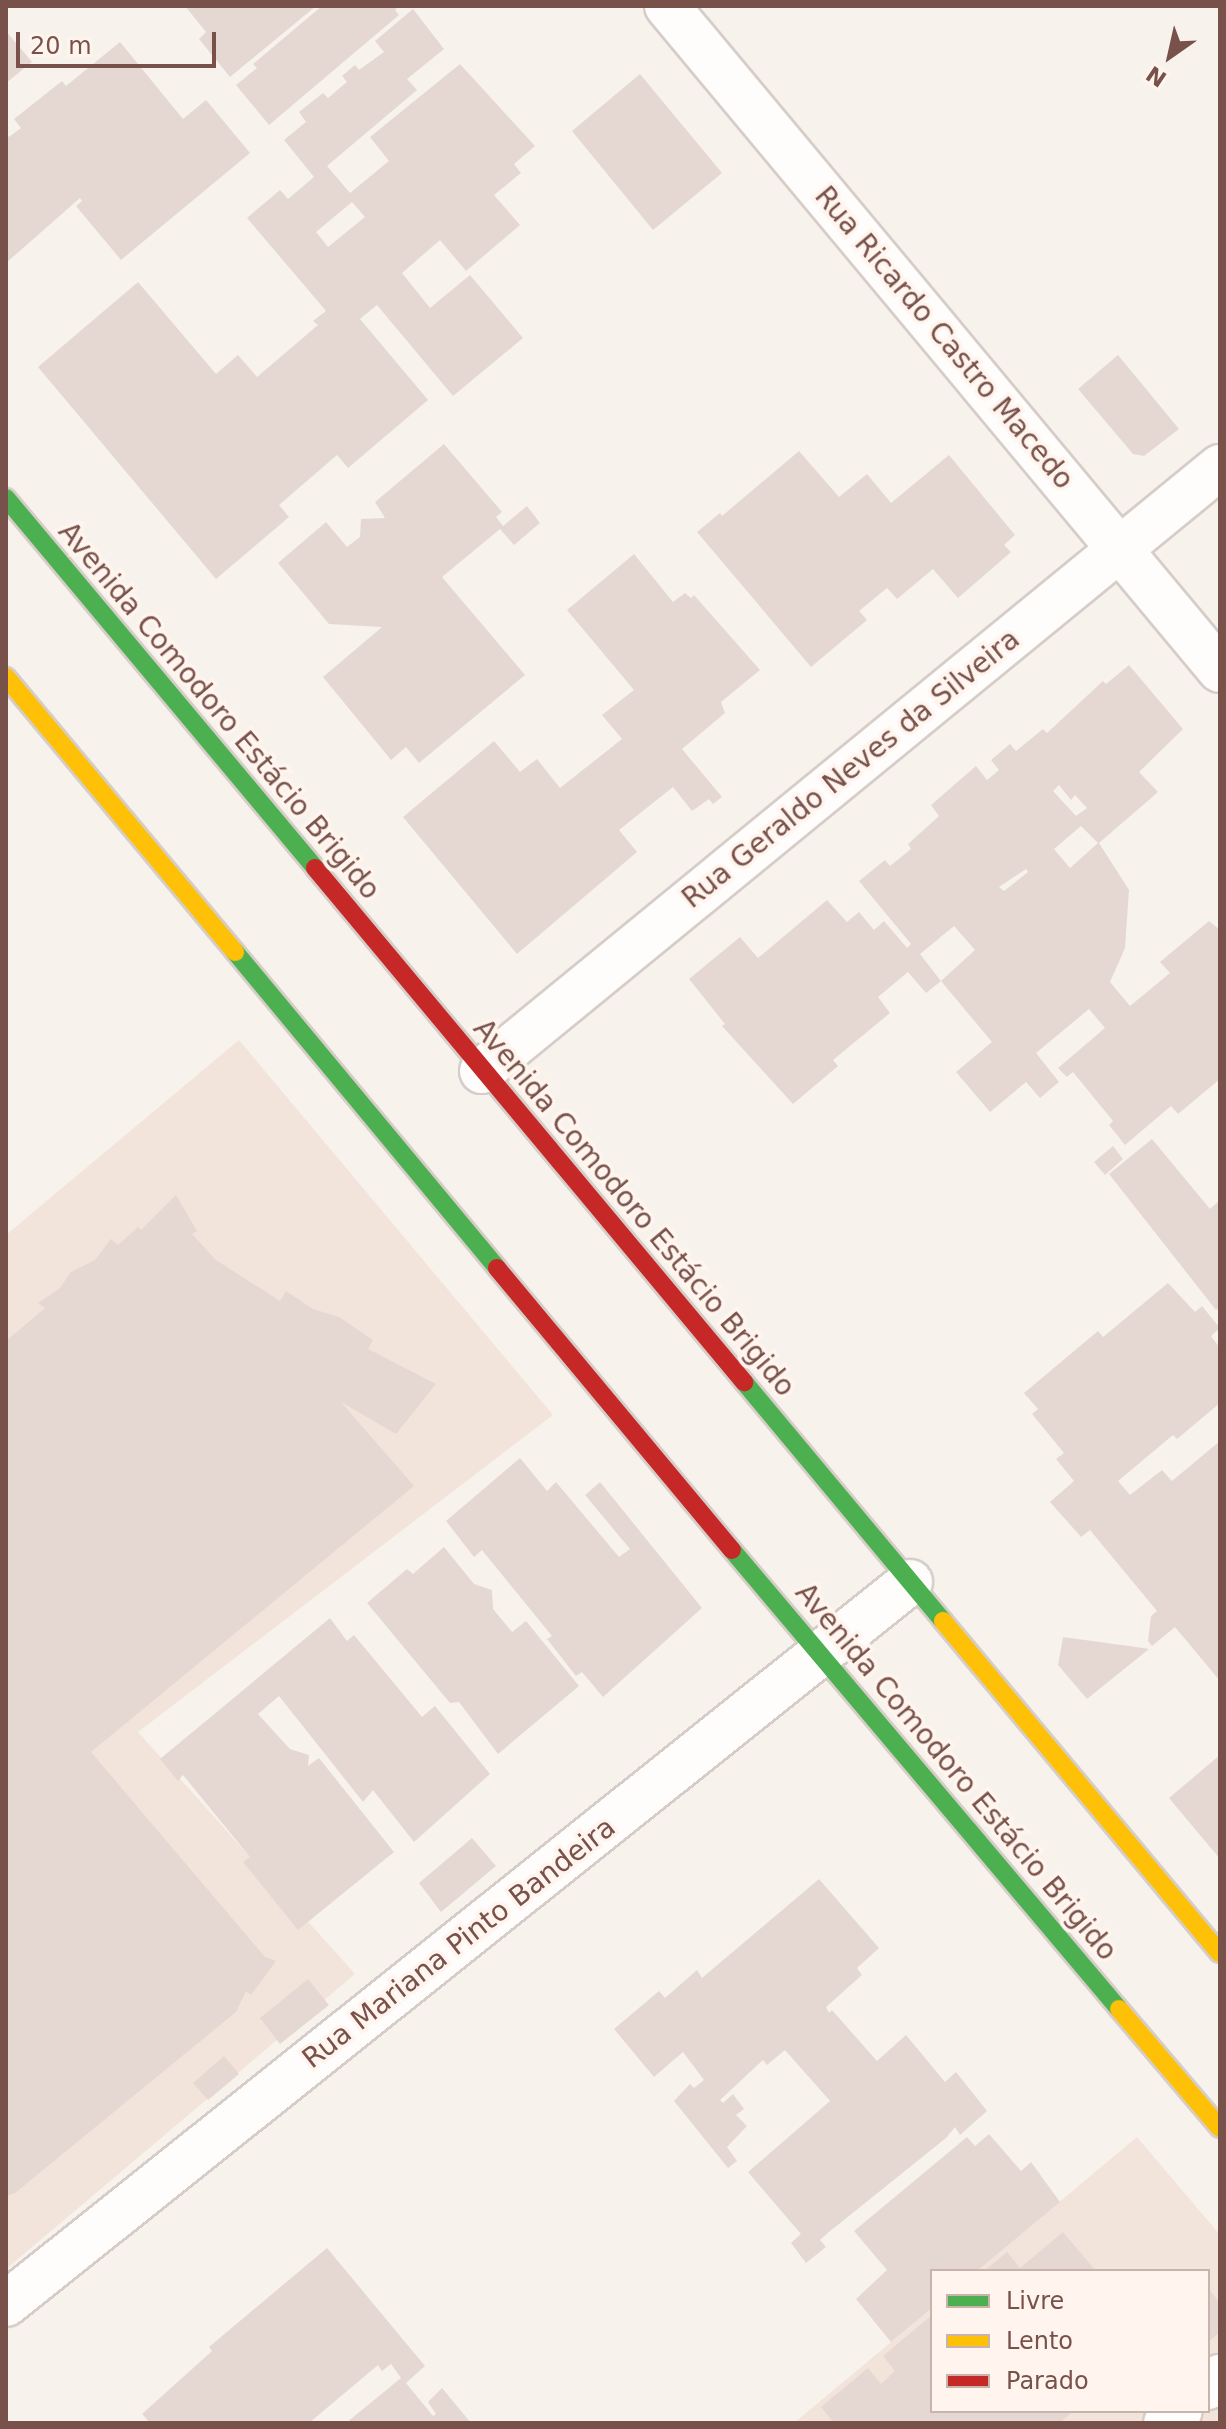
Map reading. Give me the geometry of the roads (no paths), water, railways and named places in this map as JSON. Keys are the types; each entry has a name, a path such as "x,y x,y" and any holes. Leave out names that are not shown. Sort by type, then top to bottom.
{"main road":[{"name":"Avenida Comodoro Estácio Brigido","path":"6,498 1220,1953"},
{"name":"Avenida Comodoro Estácio Brigido","path":"6,677 820,1656 1220,2128"}],"street":[{"name":"Rua Ricardo Castro Macedo","path":"667,6 1220,670"},
{"name":"Rua Geraldo Neves da Silveira","path":"482,1071 1220,467"},
{"name":"Rua Mariana Pinto Bandeira","path":"6,2304 910,1582"}]}
